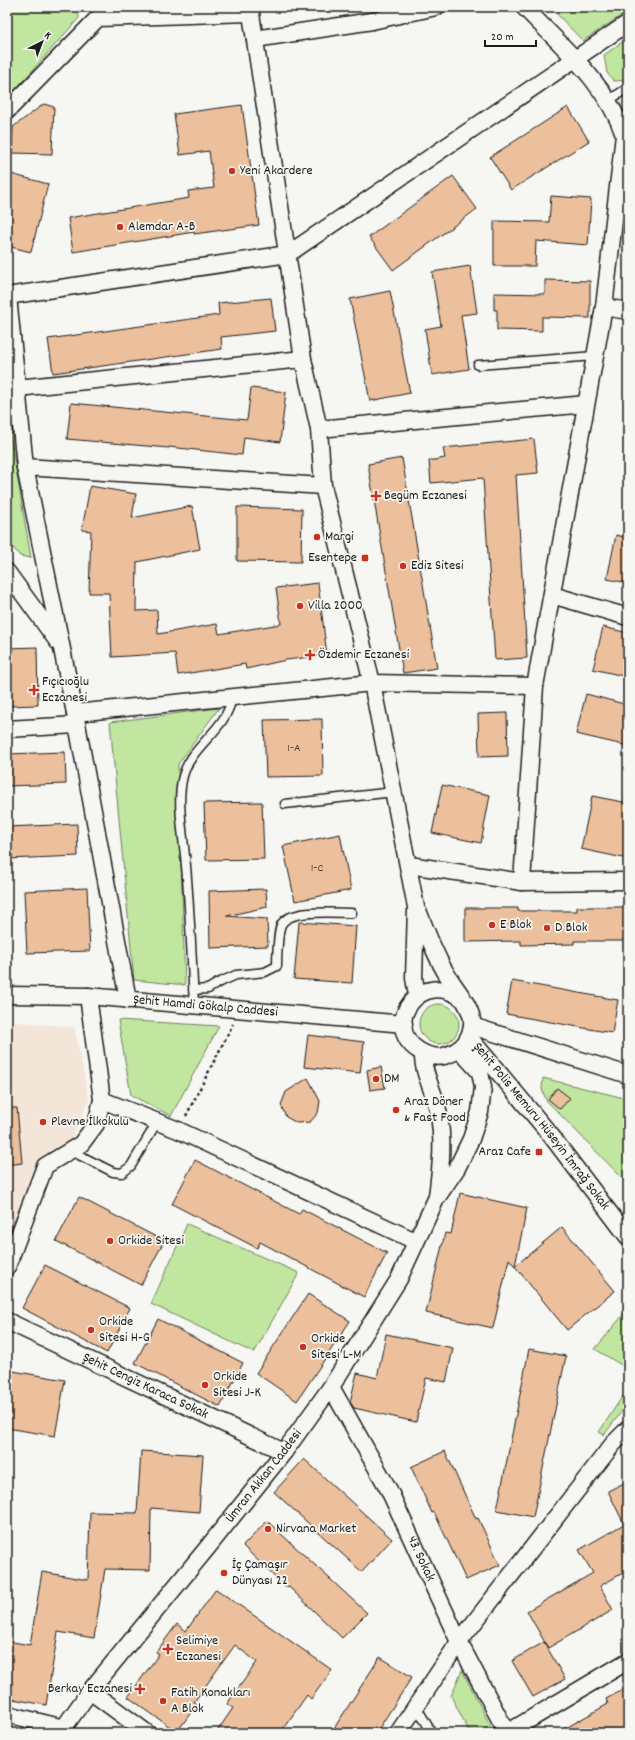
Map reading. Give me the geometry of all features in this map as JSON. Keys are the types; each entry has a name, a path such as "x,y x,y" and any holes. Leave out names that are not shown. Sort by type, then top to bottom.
{"street":[{"path":"255,39 372,20 436,7"},
{"path":"522,882 535,686 604,307 626,135 609,100 575,60 524,7"},
{"path":"7,111 97,13 250,10 303,359 319,429 323,486 372,683 409,865 416,908 414,978 417,995"},
{"path":"128,1000 76,719 25,467 7,296 288,254 628,23"},
{"path":"604,307 628,311"},
{"path":"17,388 303,359"},
{"path":"319,429 586,404"},
{"path":"25,467 323,486"},
{"path":"7,572 62,648"},
{"path":"552,595 628,617"},
{"path":"7,729 232,697 372,683 535,686"},
{"path":"409,865 522,882 628,881"},
{"path":"416,908 440,961 464,1000 472,1017 467,1037 480,1072 483,1087 480,1112 471,1139 457,1168 436,1199"},
{"path":"464,1000 456,994 441,989 426,990 417,995 407,1008 404,1024 409,1041 423,1053 442,1056 467,1037"},
{"name":"Şehit Hamdi Gökalp Caddesi","path":"7,995 88,996 128,1000 194,998 240,1009 404,1024"},
{"path":"7,1267 45,1166 81,1144 96,1124 102,1100 88,996"},
{"path":"467,1037 628,1074"},
{"name":"Şehit Polis Memuru Hüseyin İmrağ Sokak","path":"467,1037 549,1133 628,1237"},
{"path":"423,1053 423,1061 434,1094 442,1131 441,1167 436,1199"},
{"path":"102,1100 178,1130 415,1241"},
{"name":"Ümran Akkan Caddesi","path":"62,1730 90,1691 284,1452 331,1387 399,1279 415,1241 436,1199"},
{"name":"Şehit Cengiz Karaca Sokak","path":"7,1321 284,1452"},
{"name":"43. Sokak","path":"331,1387 389,1490 459,1642 507,1733"},
{"path":"398,1733 459,1642 608,1450 628,1429"},
{"path":"507,1733 628,1661"},
{"path":"90,1691 148,1733"},
{"path":"7,1714 62,1730"}],"lane":[{"path":"609,100 628,88"},
{"path":"478,365 595,356"},
{"path":"194,998 190,914 180,799 183,777 188,761 225,718 232,697"},
{"path":"285,804 394,792"},
{"path":"194,998 218,983 236,975 265,972 276,966 281,925 287,919 306,912 352,913"},
{"path":"71,1151 113,1172 122,1173 131,1166 157,1122"},
{"path":"416,1706 432,1733"}],"path":[{"path":"178,1130 240,1009"}],"shaded area":[{"name":"Plevne İlkokulu","path":"7,1021 74,1027 89,1100 69,1144 42,1156 7,1245"}],"green space":[{"path":"9,7 78,7 79,18 7,99 7,14"},
{"path":"550,7 628,7 628,11 583,41"},
{"path":"628,38 628,80 614,81 607,73 604,55"},
{"path":"7,417 31,558 20,556 7,540"},
{"path":"219,708 178,764 185,985 134,980 110,722"},
{"path":"439,1004 447,1006 453,1010 457,1016 459,1024 457,1032 453,1038 447,1042 439,1044 431,1042 425,1038 421,1032 419,1024 421,1016 425,1010 431,1006"},
{"path":"118,1020 219,1026 171,1116 131,1095"},
{"path":"543,1078 628,1099 628,1184 546,1100 542,1089"},
{"path":"187,1224 299,1273 254,1353 151,1304"},
{"path":"628,1309 628,1369 595,1349"},
{"path":"628,1388 628,1403 604,1435 599,1432"},
{"path":"462,1670 494,1733 470,1733 451,1696"}],"building":[{"path":"44,104 54,107 52,154 12,153 13,127"},
{"name":"Yeni Akardere","path":"242,105 259,225 194,234 194,232 73,252 68,218 189,198 188,191 214,188 209,151 180,155 174,114"},
{"path":"568,107 589,141 511,190 490,157"},
{"path":"7,173 48,184 31,252 7,246"},
{"path":"453,176 477,209 393,270 369,237"},
{"path":"551,196 591,199 588,245 536,241 535,266 494,266 494,221 549,222"},
{"path":"470,266 477,313 461,315 469,369 432,375 425,329 441,326 432,272"},
{"path":"545,280 590,281 590,318 542,317 542,331 497,330 497,310 494,310 494,293 545,294"},
{"path":"390,291 410,393 370,401 350,299"},
{"path":"271,298 275,331 221,337 222,349 53,373 48,339 219,315 218,303"},
{"path":"251,388 286,392 280,442 244,437 242,455 169,447 67,439 71,403 247,420"},
{"path":"534,439 538,473 516,475 527,658 495,660 483,478 431,483 429,461 445,458 443,448"},
{"name":"Ediz Sitesi","path":"402,458 437,668 403,673 368,464"},
{"path":"90,486 136,494 132,518 192,506 200,549 137,562 136,611 157,610 158,634 217,624 219,634 281,624 276,588 318,583 327,655 286,660 246,669 245,664 178,675 175,653 112,657 109,593 89,593 91,531 82,530"},
{"path":"237,507 302,509 301,562 237,561"},
{"path":"616,535 628,538 628,583 607,579"},
{"path":"603,627 628,633 628,677 593,669"},
{"path":"37,647 38,705 7,706 7,648"},
{"path":"586,694 628,705 628,746 576,734"},
{"path":"507,713 508,756 479,757 478,714"},
{"path":"322,719 323,776 266,777 264,720"},
{"path":"65,752 66,784 7,786 7,754"},
{"path":"442,785 490,795 481,843 432,833"},
{"path":"592,796 628,803 628,859 581,849"},
{"path":"262,802 264,859 206,860 204,803"},
{"path":"77,824 78,856 7,859 7,827"},
{"path":"340,834 351,890 295,901 283,846"},
{"path":"87,888 90,951 27,953 24,891"},
{"path":"266,889 267,907 226,916 267,919 268,946 210,948 209,891"},
{"path":"577,907 628,907 628,941 574,941 574,944 521,945 521,941 465,942 465,908 518,908 518,911 577,911"},
{"path":"299,922 356,926 352,983 294,979"},
{"path":"512,981 618,1000 612,1033 506,1014"},
{"path":"308,1035 364,1042 360,1073 304,1067"},
{"name":"DM","path":"381,1067 385,1088 370,1090 367,1070"},
{"path":"308,1078 320,1101 318,1113 310,1122 297,1123 286,1117 281,1105 286,1092"},
{"path":"557,1088 570,1098 560,1109 548,1099"},
{"path":"7,1108 17,1108 22,1163 7,1165"},
{"path":"195,1160 299,1214 302,1209 387,1253 364,1297 260,1242 257,1248 172,1204"},
{"path":"460,1193 527,1208 515,1266 562,1227 615,1291 567,1330 509,1259 493,1328 426,1313 445,1233 451,1234"},
{"name":"Orkide Sitesi","path":"79,1197 164,1241 141,1285 56,1241"},
{"name":"Orkide Sitesi H-G","path":"45,1265 130,1308 107,1353 22,1308"},
{"name":"Orkide Sitesi L-M","path":"308,1294 350,1321 297,1401 256,1373"},
{"name":"Orkide Sitesi J-K","path":"158,1319 243,1363 220,1407 135,1363"},
{"path":"386,1334 453,1348 446,1382 426,1378 416,1422 354,1408 350,1402 357,1373 377,1378"},
{"path":"529,1349 566,1356 533,1517 497,1510"},
{"path":"7,1370 65,1380 55,1436 7,1428"},
{"path":"141,1451 203,1455 199,1512 151,1508 150,1570 105,1569 94,1638 58,1632 46,1705 7,1698 7,1641 30,1645 42,1572 88,1580 90,1512 137,1513"},
{"path":"445,1451 476,1519 478,1518 500,1565 466,1580 434,1512 432,1513 411,1467"},
{"path":"304,1459 392,1539 362,1572 274,1492"},
{"path":"628,1481 628,1570 600,1586 613,1610 548,1648 527,1611 593,1573 579,1550 624,1524 608,1491"},
{"path":"267,1521 367,1613 342,1638 288,1586 286,1588 243,1546"},
{"path":"216,1589 332,1670 311,1699 307,1695 280,1733 216,1733 233,1708 227,1704 257,1662 235,1645 194,1702 197,1704 177,1732 128,1697 159,1654 156,1652 177,1624 186,1631"},
{"path":"544,1642 565,1679 533,1697 512,1661"},
{"path":"380,1657 412,1677 376,1733 331,1733"},
{"path":"628,1687 628,1733 557,1733 608,1704 606,1699"}],"place":[{"name":"Yeni Akardere","path":"232,171"},
{"name":"Alemdar A-B","path":"120,227"},
{"name":"Begüm Eczanesi","path":"376,496"},
{"name":"Margi","path":"317,537"},
{"name":"Esentepe","path":"365,558"},
{"name":"Ediz Sitesi","path":"403,566"},
{"name":"Villa 2000","path":"300,606"},
{"name":"Özdemir Eczanesi","path":"310,655"},
{"name":"Fıçıcıoğlu Eczanesi","path":"34,690"},
{"name":"E Blok","path":"492,925"},
{"name":"D Blok","path":"547,928"},
{"name":"DM","path":"376,1079"},
{"name":"Araz Döner & Fast Food","path":"396,1110"},
{"name":"Plevne İlkokulu","path":"43,1122"},
{"name":"Araz Cafe","path":"539,1152"},
{"name":"Orkide Sitesi","path":"110,1241"},
{"name":"Orkide Sitesi H-G","path":"91,1330"},
{"name":"Orkide Sitesi L-M","path":"303,1347"},
{"name":"Orkide Sitesi J-K","path":"205,1385"},
{"name":"Nirvana Market","path":"268,1529"},
{"name":"İç Çamaşır Dünyası 22","path":"224,1573"},
{"name":"Selimiye Eczanesi","path":"168,1649"},
{"name":"Berkay Eczanesi","path":"140,1689"},
{"name":"Fatih Konakları A Blok","path":"163,1701"}]}
